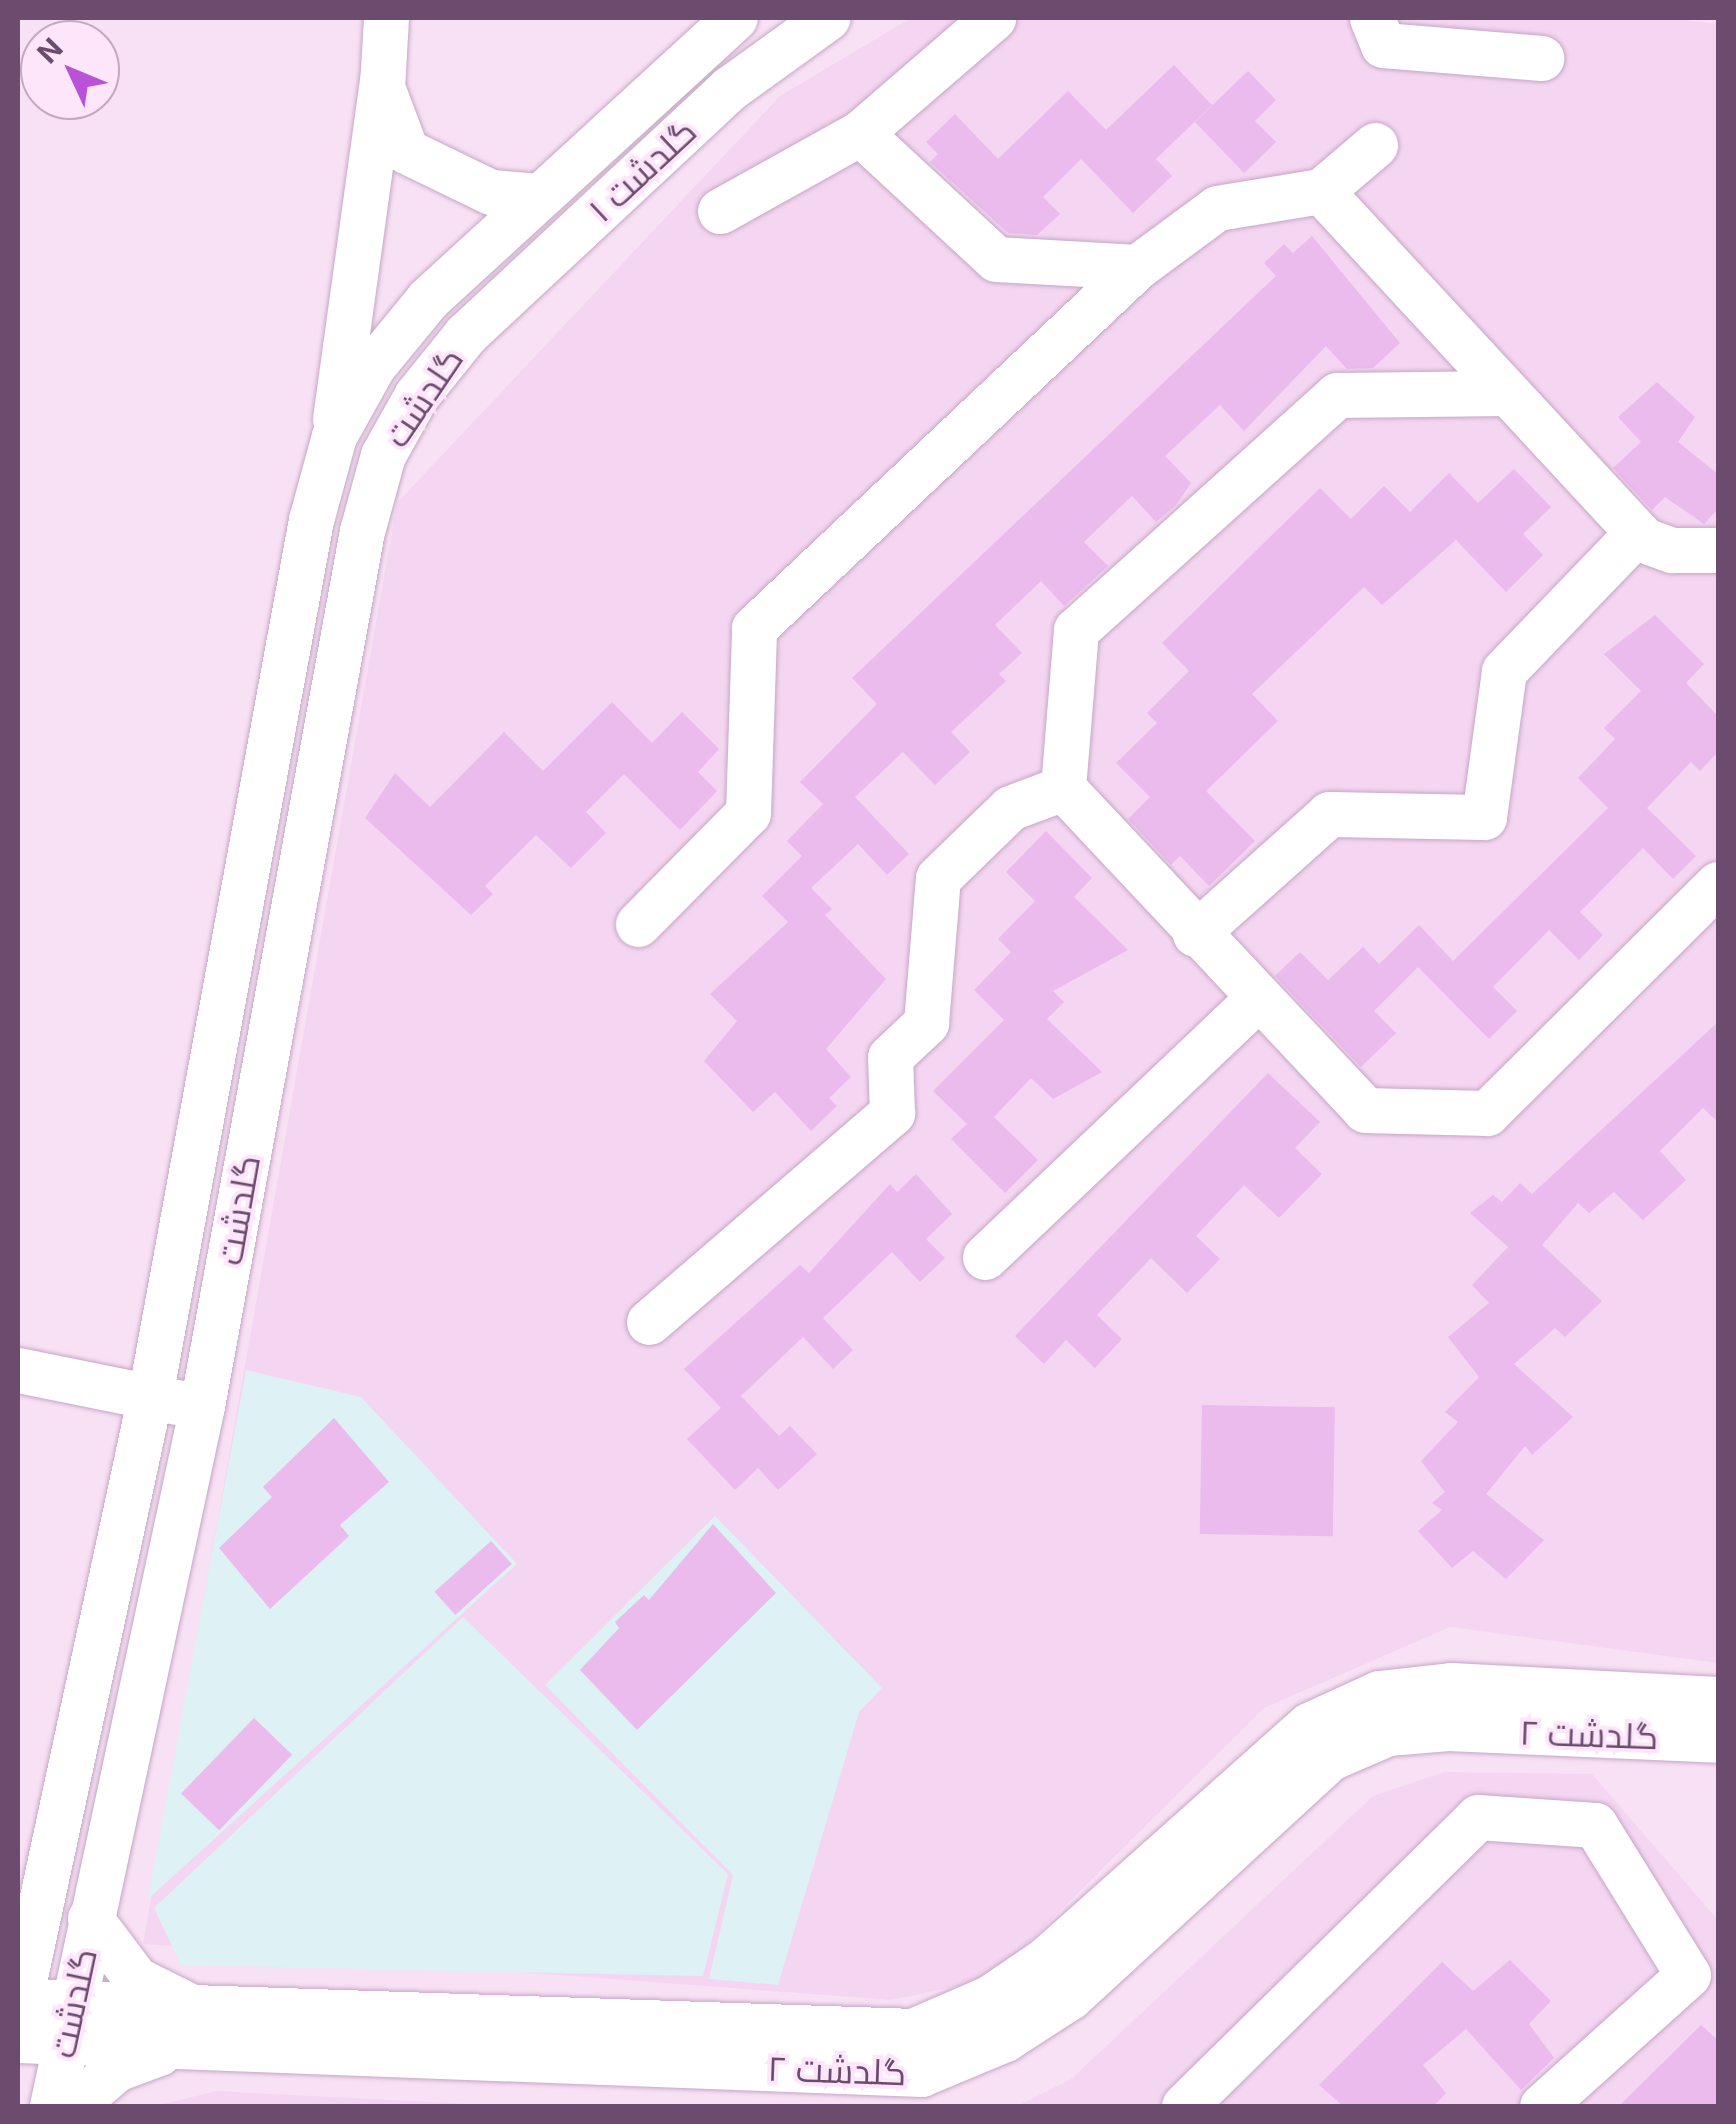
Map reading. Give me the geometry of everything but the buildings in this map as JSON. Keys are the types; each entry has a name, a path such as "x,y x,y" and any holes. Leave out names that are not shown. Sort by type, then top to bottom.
{"street":[{"path":"334,436 382,79 386,18"},
{"name":"گلدشت ۱","path":"428,299 538,196 684,33 735,18"},
{"name":"گلدشت ۱","path":"466,334 730,88 827,18"},
{"path":"720,211 860,134 992,18"},
{"path":"1372,18 1384,45 1542,58"},
{"path":"382,79 406,151 491,192 538,196"},
{"path":"860,134 996,260 1137,267"},
{"path":"638,924 748,813 754,628 1137,267 1217,208 1321,191 1375,145"},
{"path":"1321,191 1637,534 1672,550 1718,550"},
{"name":"گلدشت","path":"18,2017 150,1396 311,520 334,436 372,366 428,299"},
{"name":"گلدشت","path":"52,2106 202,1406 383,455 416,396 466,334"},
{"path":"1508,392 1338,396 1323,408 1076,630 1063,788 1254,1000 1365,1110 1487,1113 1718,884"},
{"path":"1195,934 1329,814 1484,818 1504,671 1637,534"},
{"path":"649,1322 892,1114 890,1057 926,1022 938,878 1010,808 1063,788"},
{"path":"985,1257 1254,1000"},
{"path":"216,1039 268,1047"},
{"path":"18,1370 202,1406"},
{"name":"گلدشت ۲","path":"18,2017 68,2024 184,2027 913,2031 989,1998 1045,1960 1310,1724 1378,1693 1451,1685 1718,1699"},
{"name":"گلدشت ۲","path":"184,2027 920,2074 1005,2039 1070,1998 1330,1758 1388,1734 1448,1728 1718,1740"},
{"path":"1203,2097 1478,1817 1595,1825 1688,1975 1542,2106"},
{"path":"73,2106 116,2069 184,2027 136,1979 90,1918"}],"shaded area":[{"path":"911,18 1669,18 1718,24 1718,1663 1450,1627 1264,1708 992,1979 891,2000 143,1944 397,503 780,96"},
{"path":"246,1370 361,1397 517,1564 148,1899"},
{"path":"715,1516 882,1688 859,1712 778,1985 709,1979 733,1875 545,1685"},
{"path":"463,1617 728,1874 703,1976 181,1965 154,1908"},
{"path":"1444,1772 1592,1774 1718,1920 1718,2106 1017,2106 1071,2079 1373,1796"},
{"path":"217,2091 511,2106 154,2106"}]}
